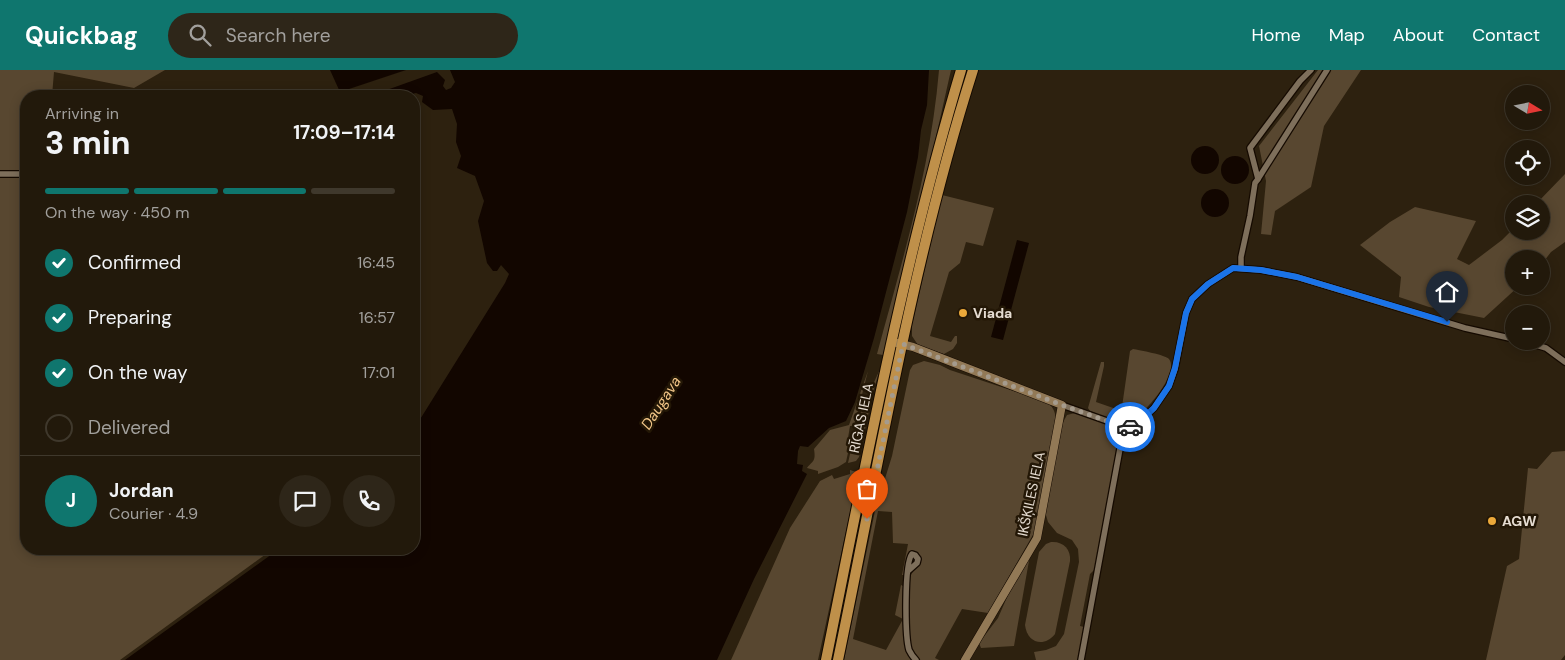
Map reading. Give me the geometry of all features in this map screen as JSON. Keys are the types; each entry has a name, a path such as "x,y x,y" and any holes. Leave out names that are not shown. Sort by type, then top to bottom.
{"highway":[{"path":"934,186 961,70"},
{"path":"934,186 973,70"},
{"name":"RĪGAS IELA","path":"826,660 891,341 934,186"},
{"name":"RĪGAS IELA","path":"838,660 934,186"}],"street":[{"path":"1258,179 1250,148 1300,81 1311,70"},
{"path":"1241,267 1241,257 1255,182 1327,70"},
{"path":"0,174 20,174"},
{"path":"891,341 1124,427 1137,424 1144,418 1154,408 1169,386 1175,368 1186,313 1192,299 1208,284 1233,268 1241,267 1297,277 1465,328 1505,337"},
{"path":"1549,350 1565,362"},
{"name":"IKŠĶILES IELA","path":"964,660 1037,538 1062,405"},
{"path":"1081,660 1124,427"},
{"path":"908,571 906,593 908,643 910,652 916,660"}],"shaded area":[{"path":"0,70 165,70 134,88 54,72 52,90 20,90 20,555 265,555 120,660 0,660"},
{"path":"939,70 951,70 883,355 877,354 922,178 935,106"},
{"path":"1318,70 1361,70 1324,126 1311,187 1275,211 1271,235 1261,234 1266,181 1259,146"},
{"path":"1565,174 1565,242 1550,253 1550,250 1505,250 1505,295 1509,295 1484,318 1429,307 1399,297 1401,277 1360,245 1390,222 1415,207 1476,221 1457,259 1469,265 1505,237 1505,240 1550,240 1550,195 1545,195"},
{"path":"942,195 994,208 983,246 966,242 960,263 949,272 930,336 951,342 957,336 957,343 953,349 944,354 918,345 912,336 912,325"},
{"path":"1133,349 1158,354 1169,359 1171,365 1170,374 1159,393 1144,411 1130,420 1115,420 1090,411 1088,408 1101,362 1104,362 1104,366 1096,402 1119,410 1122,407 1130,351"},
{"path":"924,361 1047,402 1052,407 1056,419 1034,533 988,613 962,609 935,658 939,660 919,660 911,650 908,598 910,577 919,563 920,556 918,552 909,551 905,575 902,575 908,544 893,543 892,512 878,511 853,639 886,650 903,619 895,615 901,585 903,586 905,607 906,643 914,660 844,660 875,511 892,456 910,370 913,365"},
{"path":"880,369 859,457 856,461 848,463 858,418"},
{"path":"868,371 854,426 850,426 848,438 851,439 846,462 818,474 818,471 807,468 814,459 814,449 830,430 849,425"},
{"path":"1075,413 1115,427 1121,433 1096,568 1090,574 1080,626 1084,627 1078,660 1036,660 1034,652 1056,646 1064,634 1079,562 1078,549 1072,540 1057,533 1048,522 1045,512 1062,424 1067,415"},
{"path":"1565,451 1565,655 1561,660 1486,660 1507,566 1519,559 1528,468 1537,469 1552,452"},
{"path":"850,470 856,472 858,476 818,660 731,660 790,528 820,481 832,475 834,479 850,474"},
{"path":"1051,542 1063,544 1068,549 1070,561 1055,634 1046,641 1041,642 1029,636 1025,625 1039,552 1046,544"},
{"path":"1030,555 1014,646 981,648 979,643 998,618 1008,595"}],"water":[{"path":"330,70 406,70 346,90 339,90"},
{"name":"Daugava","path":"450,70 929,70 927,105 907,212 855,402 846,421 829,428 808,447 800,446 797,464 803,465 802,471 807,474 754,579 717,660 125,660 271,555 420,555 420,419 509,274 501,265 497,271 493,271 487,263 478,221 484,201 475,176 457,168 461,156 456,142 457,124 452,109 433,110 422,102 423,96 420,95 420,90 387,90 437,72 445,80 443,86 446,90 451,88 455,82"},
{"path":"1205,146 1215,150 1219,160 1215,170 1205,174 1195,170 1191,160 1195,150"},
{"path":"1235,156 1245,160 1249,170 1245,180 1235,184 1225,180 1221,170 1225,160"},
{"path":"1215,189 1225,193 1229,203 1225,213 1215,217 1205,213 1201,203 1205,193"},
{"path":"1017,240 1029,243 1003,340 991,337"}],"way so far":[{"path":"867,519 903,344 1062,405 1124,427 1130,427"}],"place":[{"name":"Viada","path":"963,313"},
{"name":"AGW","path":"1492,521"}],"route":[{"path":"1130,427 1137,424 1154,408 1169,386 1175,368 1188,305 1198,291 1233,268 1241,267 1297,277 1447,322"}]}
